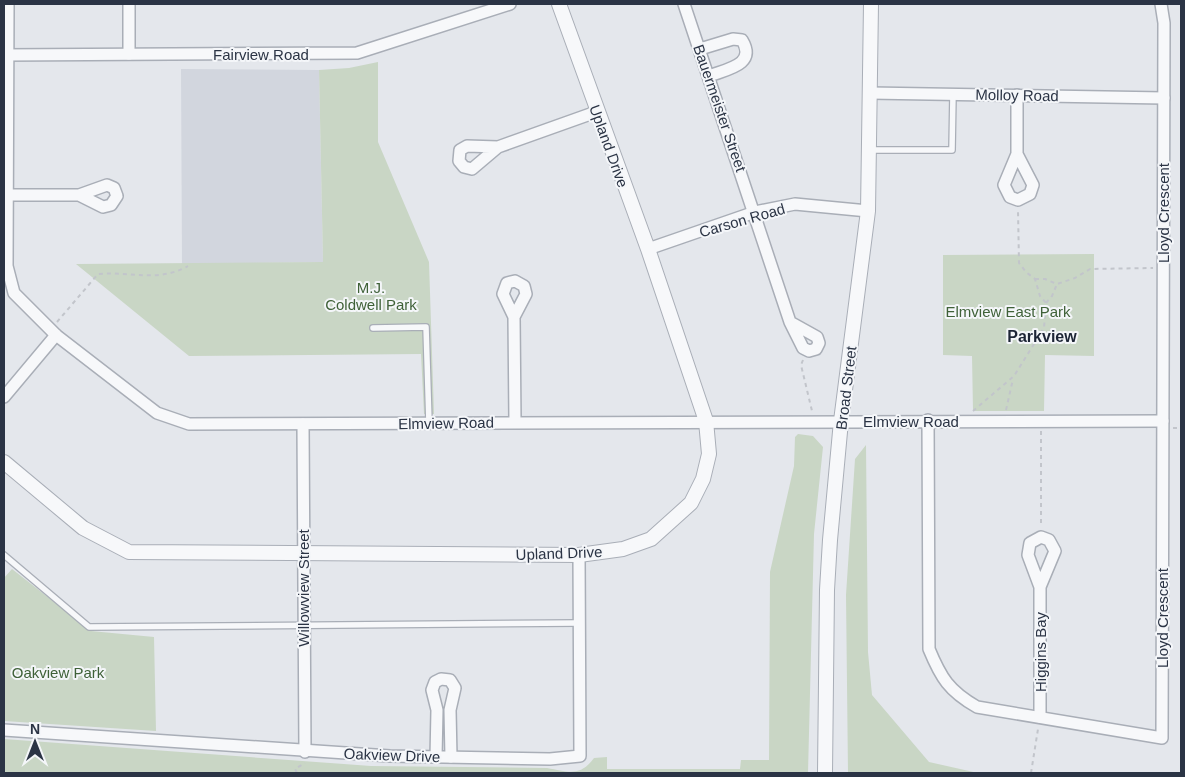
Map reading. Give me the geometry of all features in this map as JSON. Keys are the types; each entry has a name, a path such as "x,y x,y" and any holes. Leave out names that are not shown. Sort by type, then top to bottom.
{"street":[{"name":"Elmview Road","path":"8,4 5,55 7,266 14,293 53,332 157,414 189,424 928,420 1163,422"},
{"path":"129,4 129,54"},
{"name":"Fairview Road","path":"5,55 357,53 510,4"},
{"name":"Upland Drive","path":"4,462 83,528 129,552 304,555 579,555 623,549 651,539 691,503 703,479 709,454 706,422 648,250 596,112 559,4"},
{"name":"Bauermeister Street","path":"684,4 756,212 790,322 806,350"},
{"name":"Broad Street","path":"825,773 827,590 841,421 868,211 871,4"},
{"name":"Lloyd Crescent","path":"928,420 929,649 939,675 956,695 977,707 1162,738 1164,23 1161,4"},
{"path":"700,50 733,39 742,40 747,49 746,58 741,63 709,76"},
{"name":"Molloy Road","path":"870,93 1164,98"},
{"path":"1017,95 1017,154 1004,186 1010,197 1018,200 1030,194 1032,185 1017,154"},
{"path":"498,147 596,112"},
{"path":"6,195 79,195"},
{"name":"Carson Road","path":"648,250 756,212 795,204 868,211"},
{"path":"514,317 515,422"},
{"path":"790,322 814,334 819,340 816,350 806,350"},
{"path":"4,397 53,332"},
{"name":"Willowview Street","path":"303,424 305,752"},
{"name":"Higgins Bay","path":"1040,587 1055,551 1049,540 1041,537 1030,543 1028,551 1040,587 1040,718"},
{"name":"Oakview Drive","path":"4,730 305,752 550,759 580,756 579,555"},
{"path":"436,757 437,710 432,690 435,682 446,678 450,680 455,688 450,710 451,757"}],"lane":[{"path":"869,150 952,150 953,94"},
{"path":"373,328 426,327 429,423"},
{"path":"4,555 90,627 578,623"}],"path":[{"path":"1018,200 1019,263 1035,279 1040,296 1046,302"},
{"path":"53,332 98,274 130,276 175,274 188,266"},
{"path":"1035,279 1045,279 1057,284 1075,278 1090,269 1163,268"},
{"path":"1006,421 1009,390 1014,376 1044,328 1046,302 1052,296 1057,284"},
{"path":"806,350 802,365 814,421"},
{"path":"973,421 973,409 1014,376"},
{"path":"1040,421 1041,537"},
{"path":"1031,773 1040,718"}],"shaded area":[{"path":"181,69 319,70 323,262 182,264"}],"green space":[{"name":"M.J. Coldwell Park","path":"378,62 378,142 429,262 434,414 424,414 421,354 189,356 76,264 323,262 319,70 349,68"},
{"name":"Elmview East Park","path":"1094,254 1094,356 1045,355 1044,411 973,411 972,356 943,355 943,255"},
{"path":"798,434 813,436 823,447 814,534 808,773 4,773 4,739 371,766 547,768 568,772 579,771 594,758 607,757 607,769 740,769 741,760 769,760 770,572 794,466 795,437"},
{"path":"866,445 868,652 872,695 929,762 978,773 848,773 846,595 855,459"},
{"name":"Oakview Park","path":"12,569 91,631 154,637 156,731 4,721 4,578"}],"district":[{"name":"Parkview","path":"1042,336"}]}
